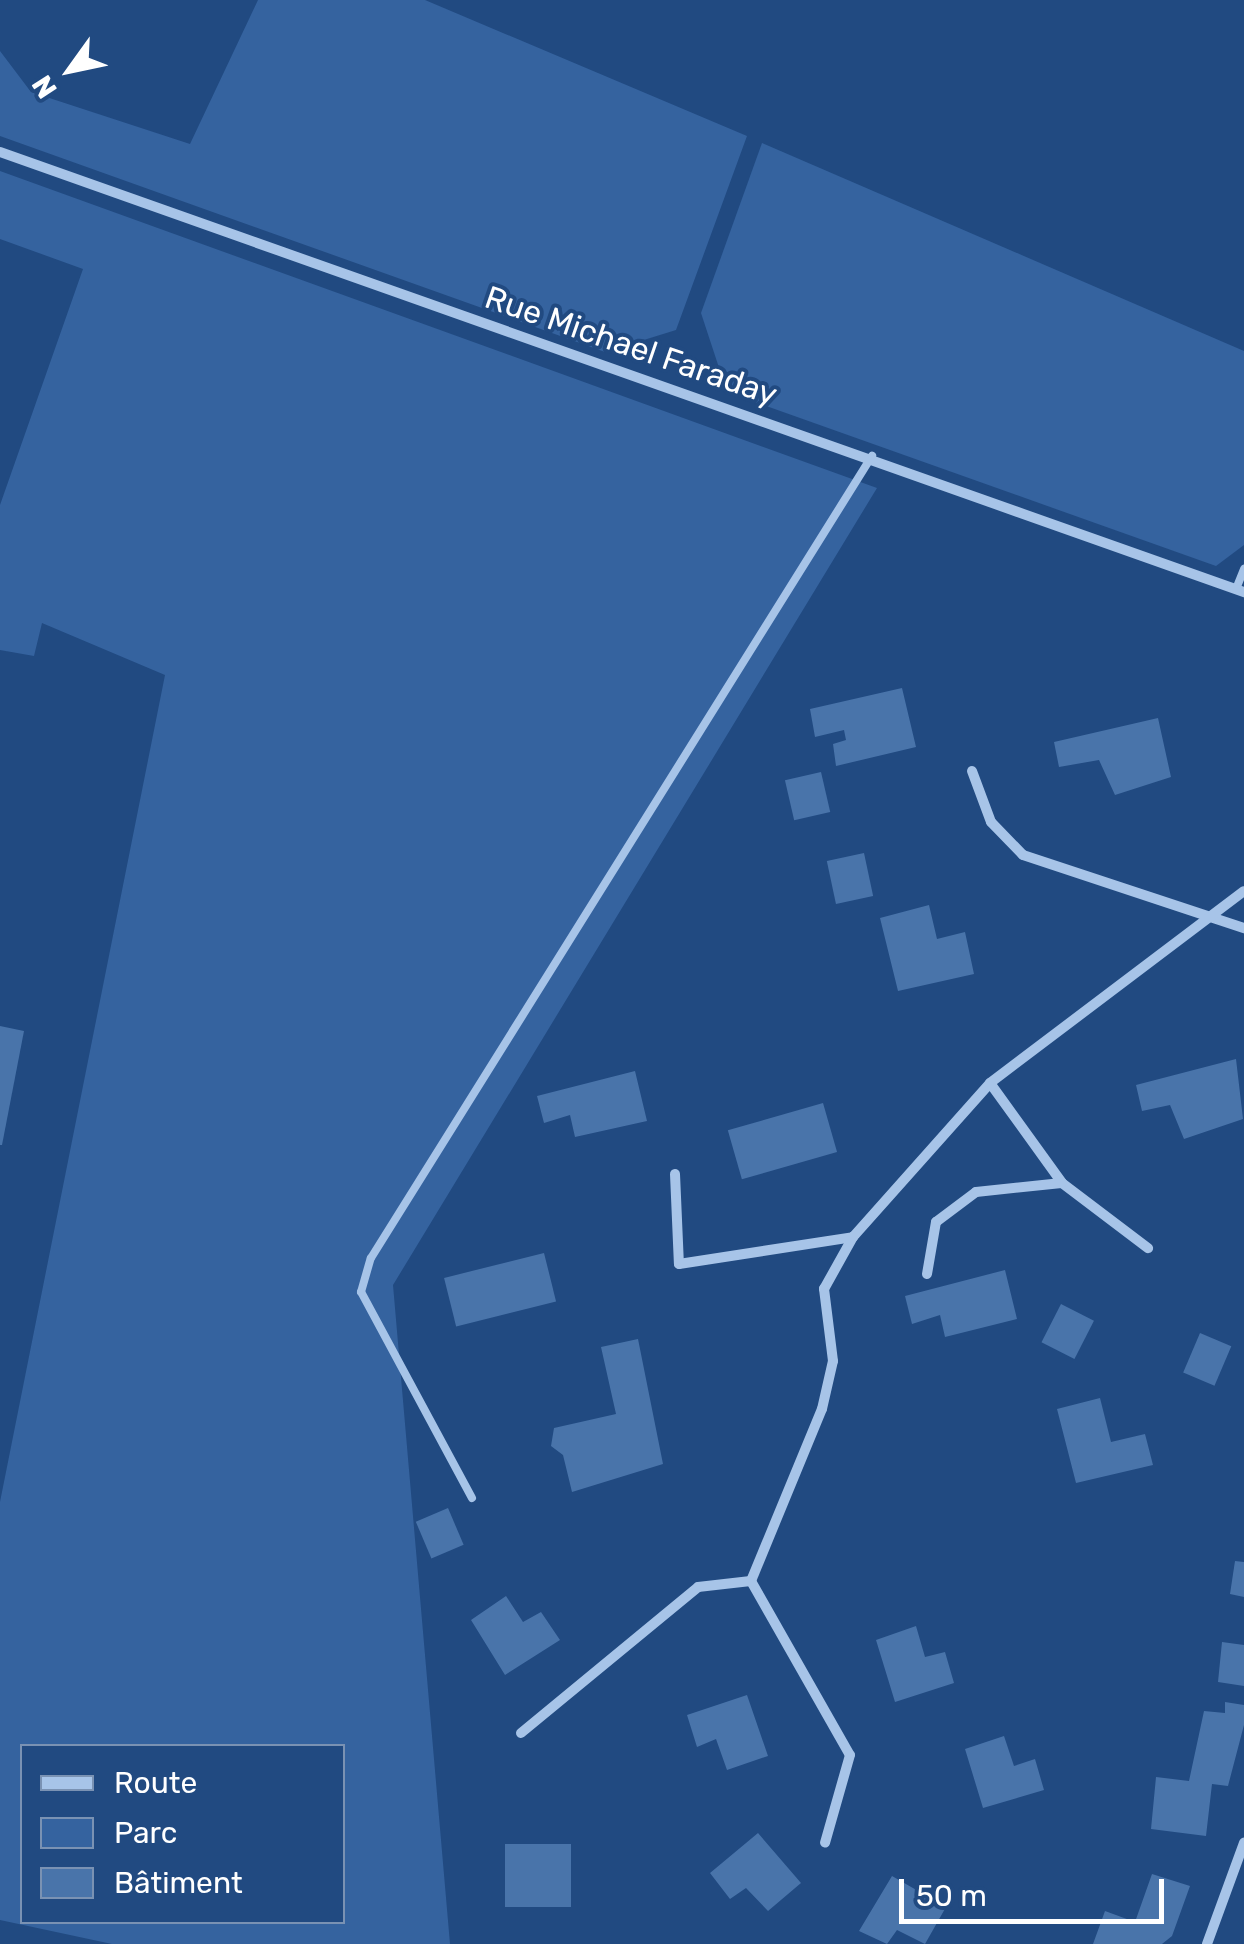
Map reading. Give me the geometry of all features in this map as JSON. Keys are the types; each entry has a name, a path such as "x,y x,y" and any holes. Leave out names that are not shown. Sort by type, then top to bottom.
{"street":[{"name":"Rue Michael Faraday","path":"0,152 872,456 1240,590"},
{"path":"972,770 991,822 1024,855 1244,928"},
{"path":"750,1581 822,1409 833,1361 824,1289 853,1237 990,1083 1244,891"},
{"path":"990,1083 1062,1182 1148,1248"},
{"path":"675,1174 679,1264 853,1237"},
{"path":"927,1274 936,1222 976,1192 1062,1182"},
{"path":"521,1733 698,1586 750,1581"},
{"path":"750,1581 850,1755 825,1842"},
{"path":"1207,1944 1244,1843"}],"lane":[{"path":"472,1498 362,1292 371,1258 872,456"},
{"path":"1240,590 1244,569"}],"green space":[{"path":"258,0 425,0 747,136 676,330 605,352 0,136 0,51 31,92 190,144"},
{"path":"762,143 1244,351 1244,545 1216,566 727,392 701,313"},
{"path":"0,171 877,488 393,1285 450,1944 112,1944 0,1920 0,1502 165,675 42,623 34,656 0,650 0,505 83,269 0,239"}],"building":[{"path":"902,688 916,747 836,766 833,744 846,740 844,730 815,737 810,709"},
{"path":"1158,718 1171,777 1115,795 1099,760 1059,767 1054,742"},
{"path":"821,772 830,812 794,820 785,780"},
{"path":"864,853 873,896 836,904 827,861"},
{"path":"929,905 937,939 965,932 974,974 898,991 880,918"},
{"path":"0,1026 24,1031 2,1145 0,1145"},
{"path":"1236,1059 1243,1119 1184,1139 1170,1105 1142,1111 1136,1085"},
{"path":"635,1071 647,1121 575,1137 570,1115 544,1123 537,1096"},
{"path":"823,1103 837,1152 742,1179 728,1130"},
{"path":"544,1253 556,1302 456,1326 444,1278"},
{"path":"1005,1270 1017,1319 945,1337 940,1315 912,1324 905,1296"},
{"path":"1061,1304 1094,1321 1074,1359 1041,1342"},
{"path":"1200,1333 1231,1346 1214,1386 1183,1373"},
{"path":"638,1339 663,1464 572,1492 563,1455 551,1446 554,1428 616,1414 601,1347"},
{"path":"1100,1398 1111,1442 1145,1434 1153,1465 1076,1483 1057,1409"},
{"path":"448,1508 464,1545 431,1558 416,1522"},
{"path":"1235,1561 1244,1562 1244,1597 1230,1594"},
{"path":"506,1596 523,1622 541,1612 560,1640 505,1675 471,1620"},
{"path":"916,1626 925,1657 945,1652 954,1683 895,1702 876,1640"},
{"path":"1222,1642 1244,1645 1244,1686 1218,1682"},
{"path":"747,1695 768,1756 727,1770 716,1739 697,1747 687,1715"},
{"path":"1225,1702 1244,1705 1244,1725 1228,1786 1212,1784 1206,1836 1151,1829 1156,1777 1189,1781 1204,1711 1225,1713"},
{"path":"1004,1736 1014,1766 1035,1759 1044,1790 983,1808 965,1749"},
{"path":"758,1833 801,1883 768,1911 746,1888 730,1899 710,1873"},
{"path":"505,1844 571,1844 571,1907 505,1907"},
{"path":"1152,1874 1190,1886 1172,1936 1162,1944 1093,1944 1105,1911 1135,1922"},
{"path":"892,1876 946,1907 925,1944 897,1930 887,1944 859,1931"}]}
